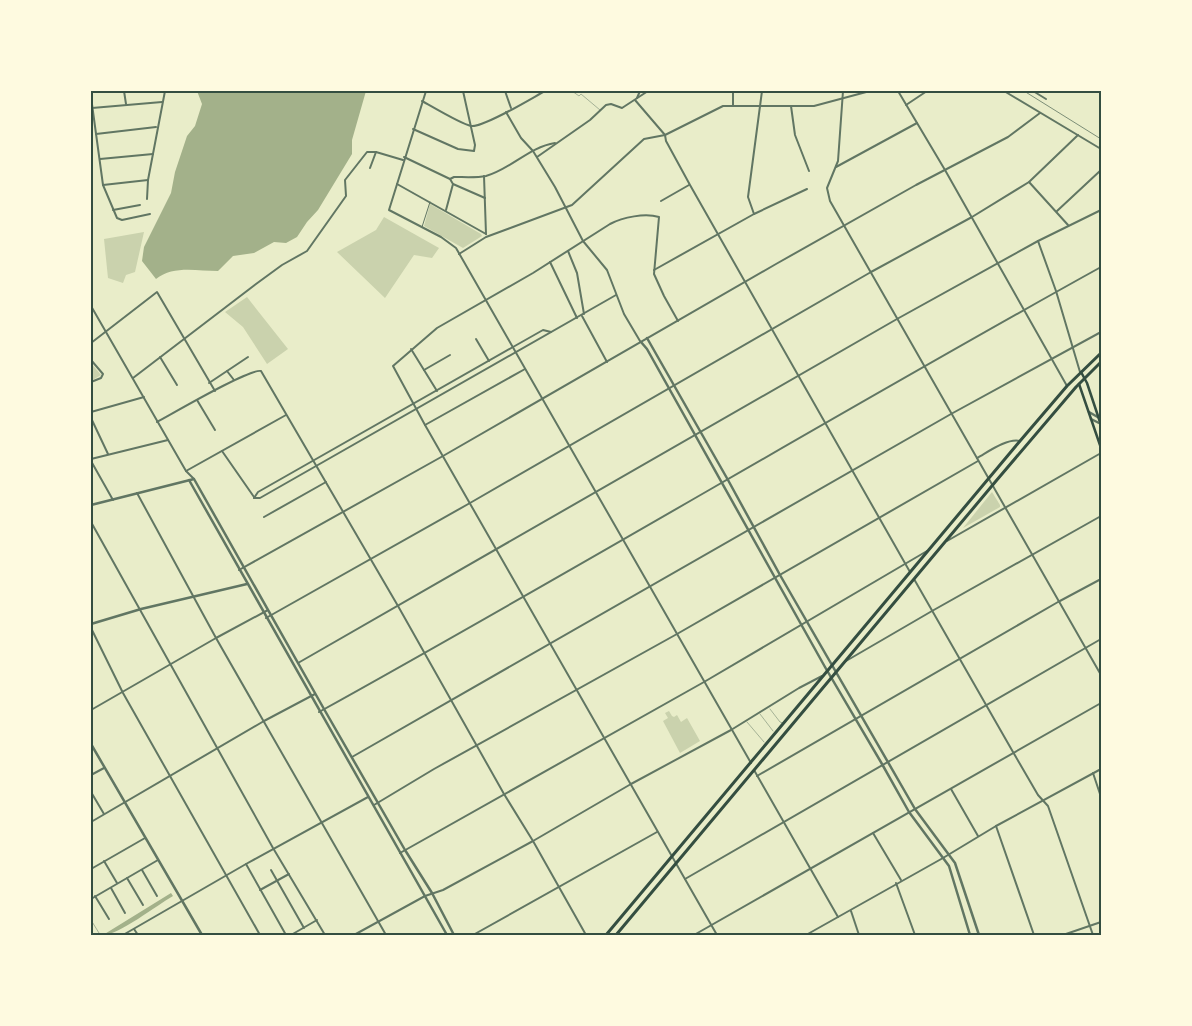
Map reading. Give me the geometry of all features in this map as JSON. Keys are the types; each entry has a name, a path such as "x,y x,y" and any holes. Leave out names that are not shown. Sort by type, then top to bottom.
{"main road":[{"path":"606,935 1020,441 1067,386 1101,353"},
{"path":"616,935 943,543 1079,384 1101,362"},
{"path":"1081,372 1101,424"},
{"path":"1079,384 1101,448"}],"street":[{"path":"124,91 126,104"},
{"path":"147,199 148,180 165,91"},
{"path":"426,91 389,210 452,244 459,254 751,763"},
{"path":"413,129 458,149 474,150 463,91"},
{"path":"505,91 511,109"},
{"path":"422,101 471,126 480,125 545,91"},
{"path":"636,100 640,91"},
{"path":"536,158 590,120 608,104 622,108 648,91"},
{"path":"732,106 733,91"},
{"path":"754,214 748,197 762,91"},
{"path":"843,91 839,153 836,167 827,188 830,201 1101,675"},
{"path":"459,254 486,236 565,209 579,199 644,138 665,135 723,106 814,106 870,91"},
{"path":"898,91 972,217 1067,386"},
{"path":"906,105 927,91"},
{"path":"1004,91 1101,149"},
{"path":"1033,91 1046,99"},
{"path":"91,97 104,185 113,210 119,220 150,214"},
{"path":"636,100 665,135 666,141 718,235 746,281 910,572"},
{"path":"92,108 162,102"},
{"path":"791,106 795,135 809,172"},
{"path":"506,112 521,138 533,151 555,187 583,240 607,270 634,334 647,349 831,678 909,812 948,866 970,935"},
{"path":"239,570 443,456 746,281 1008,137 1040,113"},
{"path":"836,167 918,123"},
{"path":"96,134 157,127"},
{"path":"266,618 371,560 871,272 972,217 1029,182 1078,134"},
{"path":"450,179 454,177 484,176 543,146 555,144"},
{"path":"133,378 282,265 307,250 346,196 345,180 367,152 404,158 450,179 454,184 485,198"},
{"path":"370,168 376,152"},
{"path":"100,159 153,154"},
{"path":"1057,211 1101,170"},
{"path":"484,176 486,236"},
{"path":"104,185 148,180"},
{"path":"1029,182 1057,211 1068,226"},
{"path":"396,184 446,210 486,236"},
{"path":"446,210 454,184"},
{"path":"661,201 690,185"},
{"path":"654,270 754,214 807,189"},
{"path":"422,227 430,202"},
{"path":"113,210 140,205"},
{"path":"298,663 897,319 1038,241 1101,210"},
{"path":"678,321 655,278 654,270 659,216 634,217 618,220 486,301 436,328 393,366 717,935"},
{"path":"1038,241 1056,291 1072,348 1081,372"},
{"path":"568,251 577,274 583,315 607,362"},
{"path":"550,262 577,318"},
{"path":"319,712 1101,267"},
{"path":"91,343 157,292 215,391"},
{"path":"254,498 260,498 616,295"},
{"path":"91,306 186,471 194,479 324,710 432,893 454,935"},
{"path":"254,498 258,492 512,347 543,330 551,333"},
{"path":"352,757 450,699 754,528 951,414 1101,332"},
{"path":"647,338 702,432 780,575 915,809 949,854 954,863 979,935"},
{"path":"476,339 489,361"},
{"path":"411,349 437,391"},
{"path":"424,370 450,355"},
{"path":"160,357 177,386"},
{"path":"209,382 248,357"},
{"path":"91,360 103,374 101,378 91,382"},
{"path":"425,425 525,369"},
{"path":"227,370 234,380"},
{"path":"158,422 234,380 258,370 264,375 586,935"},
{"path":"91,412 144,397"},
{"path":"198,400 215,430"},
{"path":"1089,412 1100,418"},
{"path":"186,471 287,414"},
{"path":"91,418 108,454"},
{"path":"1091,419 1101,424"},
{"path":"113,500 91,460 108,454 168,440"},
{"path":"374,806 434,769 677,634 1007,443 1016,440 1020,441"},
{"path":"222,451 254,498"},
{"path":"943,543 1101,453"},
{"path":"189,475 189,480 310,697 447,935"},
{"path":"91,505 194,479"},
{"path":"264,517 326,482"},
{"path":"137,493 320,823 386,935"},
{"path":"846,661 1101,516"},
{"path":"91,522 274,848 326,935"},
{"path":"400,853 605,739 929,550"},
{"path":"914,578 1038,795 1048,806 1093,935"},
{"path":"757,776 959,658 1101,579"},
{"path":"91,624 141,609 194,598 252,582"},
{"path":"91,710 268,610"},
{"path":"91,628 123,693 260,935"},
{"path":"685,879 1101,639"},
{"path":"354,935 425,896 443,890 533,841 631,784 731,730 822,676"},
{"path":"91,822 264,721 316,694"},
{"path":"694,935 1101,703"},
{"path":"91,744 202,935"},
{"path":"91,775 105,767"},
{"path":"806,935 1101,768"},
{"path":"754,770 838,917"},
{"path":"1093,773 1101,797"},
{"path":"951,788 978,836"},
{"path":"91,792 92,797 104,814"},
{"path":"123,935 368,796"},
{"path":"996,826 1034,935"},
{"path":"474,935 657,832"},
{"path":"873,833 901,880"},
{"path":"91,869 146,838"},
{"path":"91,899 158,860"},
{"path":"104,861 117,884"},
{"path":"246,864 286,935"},
{"path":"142,870 157,896"},
{"path":"271,870 304,928"},
{"path":"260,890 289,874"},
{"path":"127,878 143,905"},
{"path":"896,883 915,935"},
{"path":"111,888 125,913"},
{"path":"96,896 109,919"},
{"path":"851,910 859,935"},
{"path":"292,935 317,920"},
{"path":"1063,935 1101,922"},
{"path":"134,929 138,935"}],"lane":[{"path":"572,91 579,96 581,94 601,110"},
{"path":"581,94 584,91"},
{"path":"768,707 780,722 784,723"},
{"path":"759,713 776,733"},
{"path":"746,721 767,744"},
{"path":"91,920 99,933"}],"shaded area":[{"path":"197,91 366,91 352,140 352,154 318,210 297,237 286,243 274,242 254,253 233,256 218,271 178,270 156,279 142,261 144,247 171,193 175,172 187,136 195,126 202,104"},
{"path":"430,204 482,236 463,248 424,226"},
{"path":"384,217 439,248 432,258 414,255 385,298 337,252 376,230"},
{"path":"144,232 135,272 126,275 123,283 108,278 104,239"},
{"path":"247,297 288,349 267,364 243,327 225,312"},
{"path":"91,363 101,375 91,381"},
{"path":"992,492 1000,507 963,528"},
{"path":"669,711 674,717 677,715 681,722 687,718 700,741 680,753 663,721 668,718 665,713"},
{"path":"171,893 173,896 138,919 110,934 103,935"}],"railway":[{"path":"1024,91 1101,139"}]}
